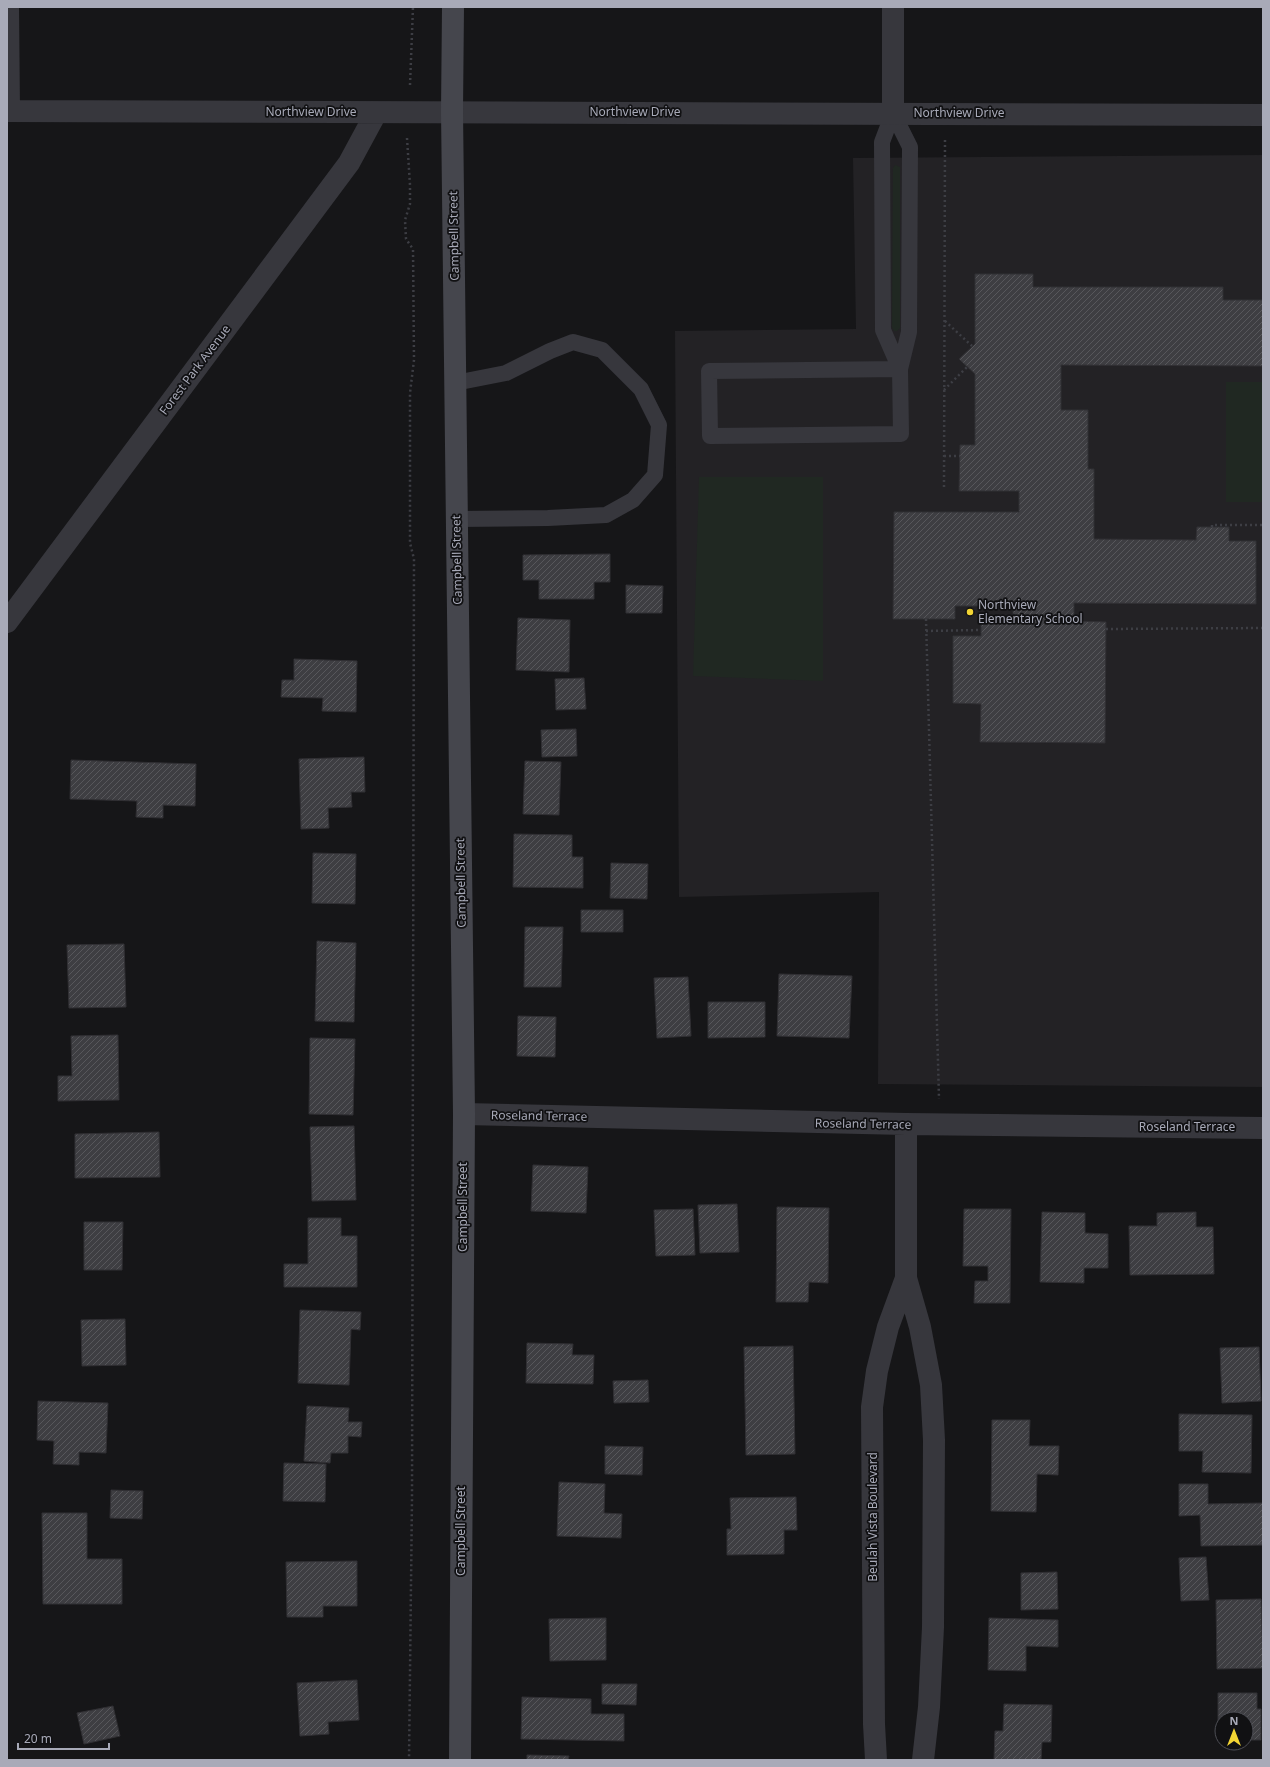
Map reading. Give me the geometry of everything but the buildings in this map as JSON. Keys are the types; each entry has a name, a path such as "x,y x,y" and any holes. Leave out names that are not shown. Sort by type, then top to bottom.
{"main road":[{"name":"Campbell Street","path":"453,7 452,111 464,1114 460,1760"}],"street":[{"path":"8,7 8,111"},
{"path":"893,7 893,113"},
{"name":"Northview Drive","path":"8,111 376,113 452,111 1263,115"},
{"name":"Forest Park Avenue","path":"7,622 350,163 376,113"},
{"name":"Roseland Terrace","path":"464,1114 939,1125 1263,1128"},
{"name":"Beulah Vista Boulevard","path":"906,1124 906,1278 920,1327 931,1385 934,1440 933,1627 929,1707 923,1760"},
{"name":"Beulah Vista Boulevard","path":"876,1760 874,1716 872,1407 877,1370 888,1327 906,1278"}],"lane":[{"path":"893,113 882,142 883,330 900,369"},
{"path":"893,113 910,148 909,332 900,369 901,434 710,436 709,371 900,369"},
{"path":"455,383 506,373 550,351 573,342 602,350 641,390 659,425 655,475 633,500 606,515 548,518 457,518"}],"path":[{"path":"409,1760 412,1482 414,567 410,543 410,393 414,360 413,249 406,239 405,220 410,204 407,148 412,7"},
{"path":"944,487 945,113"},
{"path":"944,320 972,346"},
{"path":"944,390 967,367"},
{"path":"944,456 960,456"},
{"path":"1212,527 1212,525 1263,525"},
{"path":"926,619 939,1125"},
{"path":"1106,629 1263,628"},
{"path":"926,631 981,630"}],"shaded area":[{"name":"Northview Elementary School","path":"1263,155 1263,1087 878,1084 879,892 679,897 675,331 856,329 853,158"},
{"path":"895,165 900,167 900,328 897,331 894,331 892,327 893,168"},
{"path":"1226,382 1263,382 1263,502 1226,502"},
{"path":"699,477 823,477 823,681 693,676"}],"place":[{"name":"Northview Elementary School","path":"970,612"}]}
